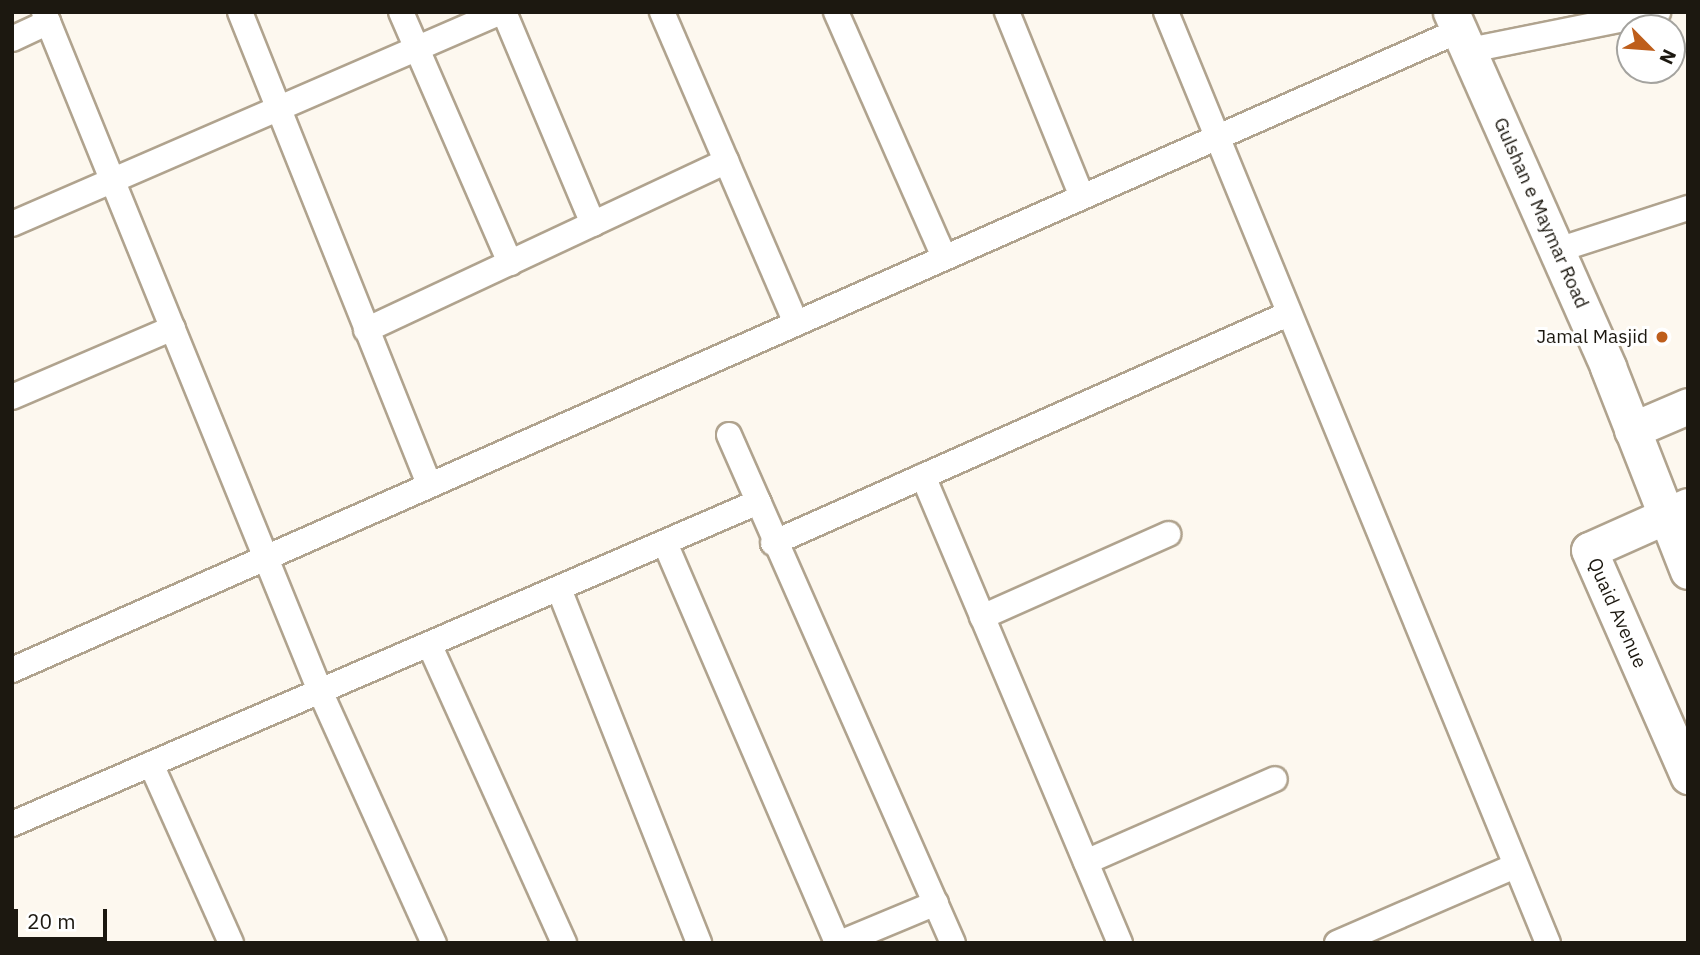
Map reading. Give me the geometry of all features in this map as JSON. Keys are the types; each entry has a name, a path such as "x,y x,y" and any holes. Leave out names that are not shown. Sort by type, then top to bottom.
{"main road":[{"name":"Gulshan e Maymar Road","path":"1460,31 1558,250 1632,430 1676,512 1688,571"},
{"path":"1632,430 1688,406"},
{"name":"Quaid Avenue","path":"1676,512 1589,550 1688,776"}],"street":[{"path":"240,12 278,113 429,484"},
{"path":"401,12 510,263"},
{"path":"12,224 112,179 278,113 503,12 593,224"},
{"path":"662,12 794,321"},
{"path":"836,12 943,255"},
{"path":"1007,12 1080,194"},
{"path":"1166,12 1213,135 1513,867 1548,943"},
{"path":"12,670 1213,135 1460,31 1658,12"},
{"path":"12,39 46,17 320,691 434,943"},
{"path":"366,330 726,161"},
{"path":"1558,250 1688,208"},
{"path":"773,543 1288,314"},
{"path":"12,397 173,328"},
{"path":"729,435 773,543 953,943"},
{"path":"923,477 1120,943"},
{"path":"12,824 430,646 758,502"},
{"path":"982,617 1168,534"},
{"path":"665,543 839,943 936,903"},
{"path":"559,589 699,943"},
{"path":"430,646 564,943"},
{"path":"151,764 231,943"},
{"path":"1086,862 1275,779"},
{"path":"1337,943 1513,867"}],"place":[{"name":"Jamal Masjid","path":"1662,337"}]}
